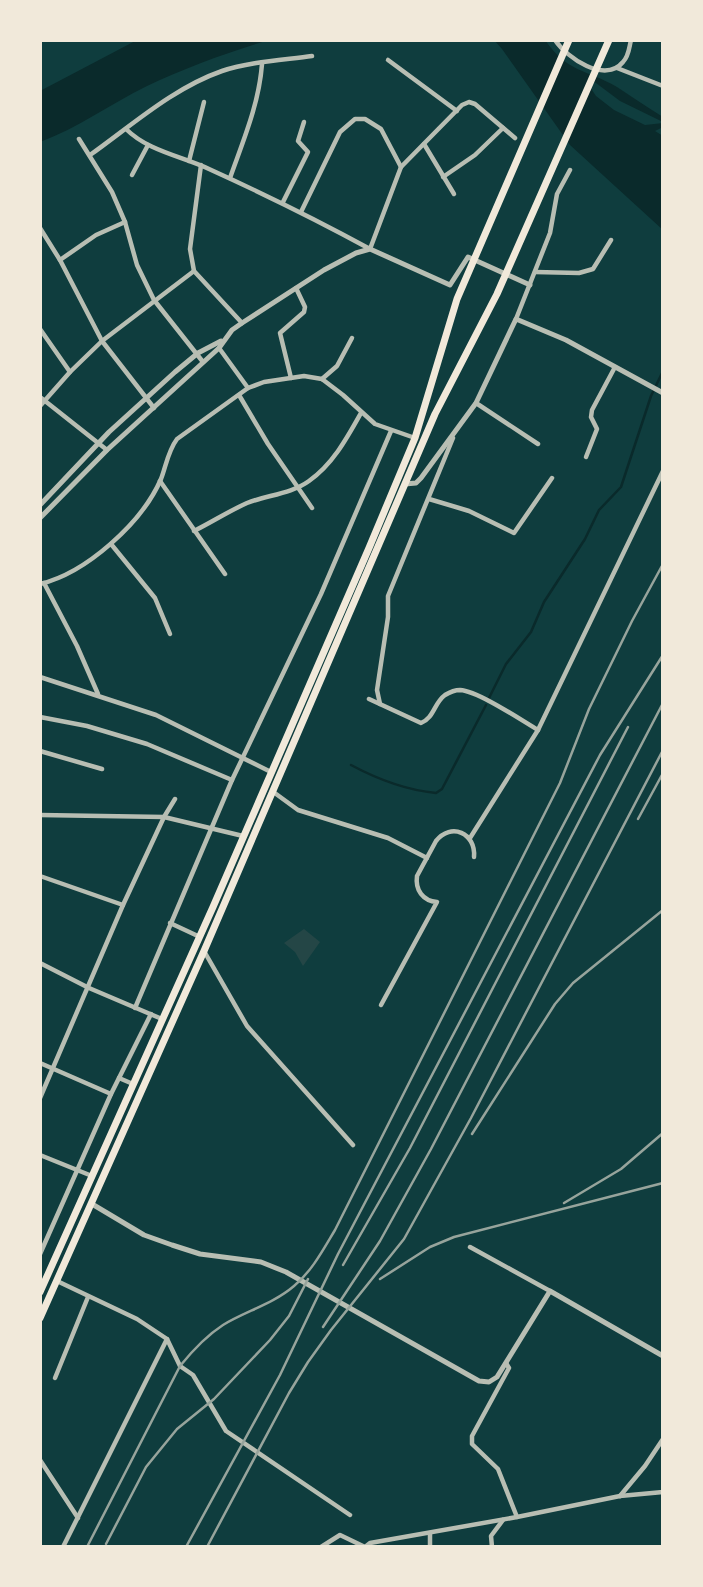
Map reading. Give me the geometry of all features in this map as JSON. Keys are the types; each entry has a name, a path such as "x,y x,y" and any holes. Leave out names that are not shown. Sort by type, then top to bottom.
{"main road":[{"path":"51,1293 41,1289 200,937 369,548 415,438 457,299 569,40"},
{"path":"40,1318 204,951 405,484 452,379 497,294 607,44"},
{"path":"264,788 272,791"},
{"path":"163,1018 173,1020"}],"street":[{"path":"555,40 565,53 583,64 607,70 617,68 663,86"},
{"path":"617,68 627,57 631,40"},
{"path":"90,155 199,81 224,70 312,56"},
{"path":"388,60 457,111"},
{"path":"230,178 251,118 261,81 262,64"},
{"path":"189,161 204,102"},
{"path":"40,518 107,450 219,348 242,323 296,288 356,253 370,248 401,167 462,105 469,102 475,104 515,138"},
{"path":"301,212 340,132 355,119 360,117 381,129 401,167"},
{"path":"283,202 308,152 298,141 304,122"},
{"path":"443,177 475,155 503,128"},
{"path":"126,129 148,145 201,165 283,202 370,248 450,285 468,257 530,285"},
{"path":"79,139 112,192 125,222 137,265 154,300 203,362"},
{"path":"424,144 454,194"},
{"path":"132,175 148,145"},
{"path":"201,165 190,249 194,271 242,323"},
{"path":"405,484 416,483 421,478 476,403 536,272 550,233 557,194 570,170"},
{"path":"60,260 96,235 125,222"},
{"path":"40,228 60,260 102,341 154,408"},
{"path":"536,272 579,273 593,269 611,240"},
{"path":"40,406 102,341 194,271"},
{"path":"291,378 280,333 304,312 305,307 296,288"},
{"path":"516,319 566,340 663,393"},
{"path":"40,329 70,372"},
{"path":"322,379 337,366 352,338"},
{"path":"47,512 40,505 99,443 198,353 224,340"},
{"path":"219,348 248,388"},
{"path":"586,457 597,429 591,417 592,410 615,368"},
{"path":"97,694 77,646 42,584 77,569 111,544 141,509 160,481 177,439 248,388 304,376 322,379 375,424 415,438"},
{"path":"239,395 312,508"},
{"path":"40,397 107,450"},
{"path":"476,403 538,444"},
{"path":"194,531 247,503 298,487 320,472 344,443 361,413"},
{"path":"135,1008 232,780 321,594 391,431"},
{"path":"380,704 377,691 388,617 388,597 453,437"},
{"path":"470,838 538,730 663,471"},
{"path":"429,499 469,511 514,533 552,478"},
{"path":"160,481 225,574"},
{"path":"111,544 155,598 170,634"},
{"path":"40,677 156,715 271,772"},
{"path":"369,699 421,723 430,718 441,698 452,691 463,690 538,730"},
{"path":"40,717 88,726 147,744 232,780"},
{"path":"40,751 102,769"},
{"path":"272,791 298,810 388,838 427,858"},
{"path":"40,1098 123,905 175,799"},
{"path":"40,815 164,817 243,836"},
{"path":"381,1005 437,902 426,899 418,889 417,876 436,841 446,833 458,831 470,838 475,850 474,857"},
{"path":"40,876 123,905"},
{"path":"170,923 200,937"},
{"path":"204,951 247,1026 282,1069 354,1145"},
{"path":"40,963 89,988 163,1018"},
{"path":"40,1254 111,1094 150,1014"},
{"path":"40,1063 111,1094"},
{"path":"119,1078 133,1084"},
{"path":"40,1155 92,1176"},
{"path":"92,1203 144,1235 200,1254 261,1262 286,1272 479,1381 489,1382 497,1377 550,1291"},
{"path":"470,1247 663,1356"},
{"path":"57,1281 137,1319 167,1339 180,1366 193,1375 226,1431 350,1515"},
{"path":"55,1378 88,1297"},
{"path":"63,1547 167,1339"},
{"path":"506,1363 509,1368 472,1436 472,1444 498,1469 517,1517"},
{"path":"620,1496 663,1439"},
{"path":"40,1460 78,1518"},
{"path":"321,1547 341,1535 365,1547 370,1543 620,1496 663,1492"},
{"path":"492,1547 491,1536 503,1520"},
{"path":"430,1533 430,1547"}],"shaded area":[{"path":"137,40 269,40 161,79 68,130 40,142 40,91"},
{"path":"494,40 545,40 553,51 570,65 617,87 663,117 663,122 620,101 592,80 588,84 596,96 614,110 645,125 663,123 663,127 655,131 663,136 663,230 570,145"},
{"path":"304,929 320,942 303,966 295,952 284,943"}],"waterway":[{"path":"488,700 506,664 531,632 544,602 585,539 599,510 621,487 651,396 663,371"},
{"path":"351,765 392,784 436,793 442,789 486,705"}],"railway":[{"path":"87,1547 180,1366 217,1329 277,1298 294,1286 322,1253 560,783 589,709 663,564"},
{"path":"186,1547 280,1375 338,1254 600,755 663,655"},
{"path":"323,1327 380,1241 431,1149 663,703"},
{"path":"343,1265 410,1148 628,727"},
{"path":"207,1547 308,1362 404,1239 471,1118 663,750"},
{"path":"638,819 663,773"},
{"path":"472,1134 555,1004 573,983 663,910"},
{"path":"564,1203 621,1169 663,1133"},
{"path":"380,1279 430,1247 454,1237 663,1183"},
{"path":"106,1544 146,1467 177,1429 214,1399 270,1340 289,1316 308,1279"}]}
